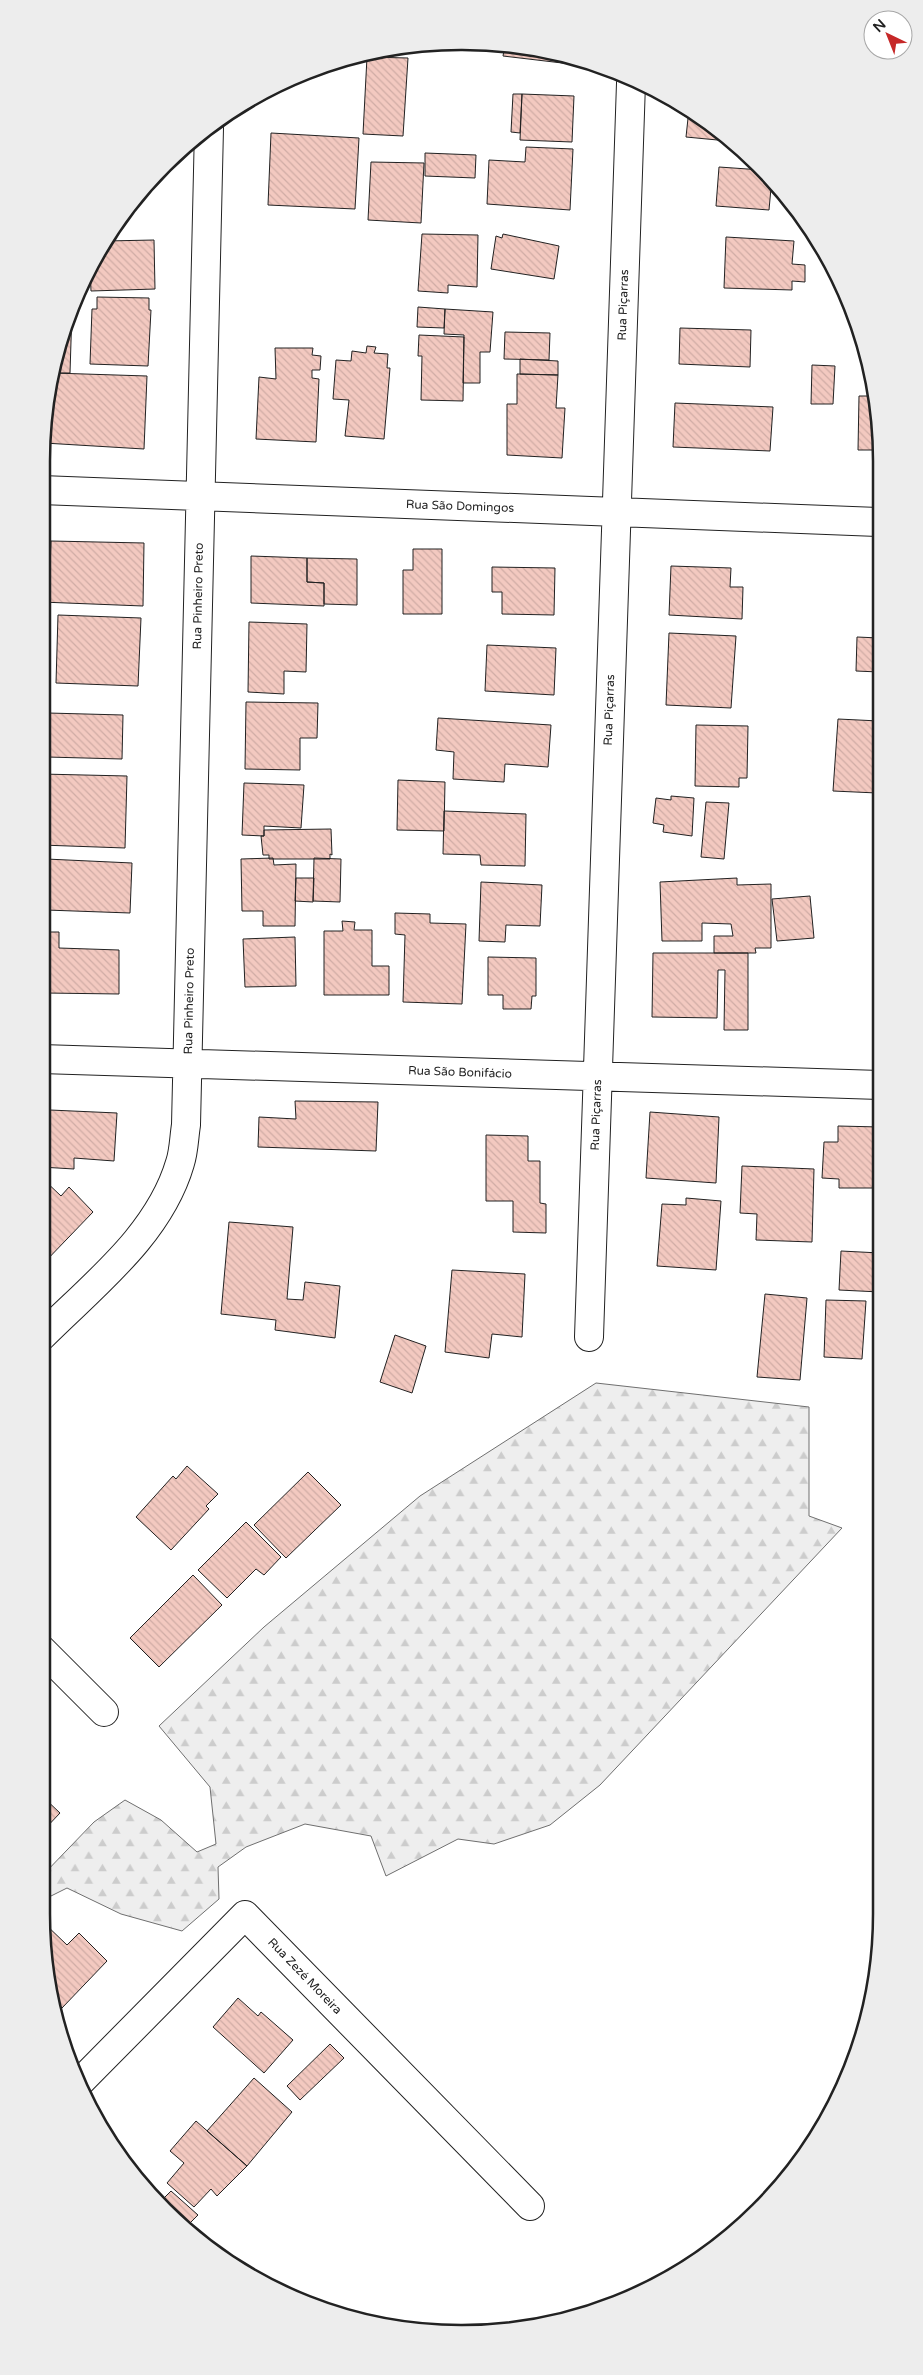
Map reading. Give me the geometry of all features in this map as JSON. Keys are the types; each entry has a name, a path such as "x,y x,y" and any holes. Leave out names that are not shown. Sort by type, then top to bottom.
{"street":[{"name":"Rua Piçarras","path":"588,1337 631,86"},
{"name":"Rua Pinheiro Preto","path":"50,1328 140,1238 163,1203 180,1162 186,1125 209,137"},
{"name":"Rua São Domingos","path":"50,490 873,522"},
{"name":"Rua São Bonifácio","path":"50,1059 873,1084"},
{"path":"50,1658 104,1712"},
{"name":"Rua Zezé Moreira","path":"84,2078 245,1914 530,2206"}],"green space":[{"path":"596,1383 809,1407 809,1516 842,1528 600,1785 550,1825 494,1844 458,1839 386,1876 371,1836 305,1824 246,1847 218,1867 219,1899 182,1931 121,1914 67,1888 50,1896 50,1868 94,1822 125,1800 161,1820 197,1852 216,1844 210,1787 159,1726 264,1627 420,1496"}],"building":[{"path":"504,53 515,54 565,63 503,56"},
{"path":"385,57 408,58 403,136 363,134 367,61"},
{"path":"513,94 522,94 520,133 511,132"},
{"path":"522,94 574,96 572,142 520,140"},
{"path":"688,118 718,140 686,137"},
{"path":"271,133 359,138 355,209 268,205"},
{"path":"526,147 573,149 570,210 487,204 489,160 525,162"},
{"path":"425,153 476,155 475,178 425,176"},
{"path":"371,162 424,163 421,223 368,220"},
{"path":"719,167 750,169 771,190 769,210 716,206"},
{"path":"422,234 478,235 477,287 448,285 448,293 418,291"},
{"path":"503,234 559,246 554,279 491,269 496,236 502,238"},
{"path":"726,237 794,241 792,264 805,265 805,282 792,281 792,290 724,288"},
{"path":"154,240 155,289 91,291 92,279 114,241"},
{"path":"97,297 149,298 149,310 151,310 148,366 90,364 92,309 97,309"},
{"path":"418,307 445,309 444,328 417,327"},
{"path":"445,309 493,312 490,352 480,352 480,383 463,383 464,335 444,334"},
{"path":"680,328 751,330 750,367 679,364"},
{"path":"71,331 70,373 60,373"},
{"path":"505,332 550,333 549,360 504,359"},
{"path":"419,335 464,337 463,401 421,400 422,356 418,356"},
{"path":"367,346 376,347 374,353 388,354 387,368 390,368 384,439 345,436 349,400 333,399 336,360 351,361 352,351 366,353"},
{"path":"275,348 313,348 312,355 321,356 320,370 312,370 312,378 319,379 316,442 256,439 259,377 276,379"},
{"path":"520,359 558,361 558,375 520,374"},
{"path":"812,365 835,366 833,404 811,404"},
{"path":"60,373 147,376 144,449 51,443"},
{"path":"517,374 558,375 556,408 565,408 562,458 507,455 507,404 517,404"},
{"path":"859,396 867,396 873,450 858,450"},
{"path":"675,403 773,407 770,451 673,447"},
{"path":"51,541 144,543 143,606 50,602"},
{"path":"413,549 442,549 442,614 403,614 403,570 413,570"},
{"path":"251,556 307,558 307,582 324,583 324,606 251,603"},
{"path":"307,558 357,559 357,605 324,604 324,583 307,582"},
{"path":"671,566 731,568 730,587 743,587 742,619 669,615"},
{"path":"492,567 555,568 554,615 502,614 502,592 492,592"},
{"path":"58,615 141,618 138,686 56,683"},
{"path":"249,622 307,624 306,672 284,671 284,694 248,692"},
{"path":"669,633 736,636 731,708 666,705"},
{"path":"857,637 873,638 873,672 856,671"},
{"path":"487,645 556,648 554,695 485,691"},
{"path":"246,702 318,703 317,738 300,738 300,770 245,769"},
{"path":"50,713 123,715 122,759 50,757"},
{"path":"438,718 551,725 548,767 505,764 504,782 453,779 454,752 436,750"},
{"path":"838,719 873,721 873,793 833,791"},
{"path":"696,725 748,726 747,778 739,778 739,787 695,786"},
{"path":"50,774 127,776 125,848 50,845"},
{"path":"398,780 445,782 444,831 397,830"},
{"path":"244,783 304,785 301,828 264,826 264,836 242,835"},
{"path":"671,796 694,798 692,836 663,832 664,825 653,823 656,798 671,800"},
{"path":"706,802 729,803 724,859 701,857"},
{"path":"444,811 526,814 525,866 481,865 480,855 443,854"},
{"path":"331,829 332,855 330,854 330,859 269,859 269,855 263,855 261,836 264,836 264,830"},
{"path":"273,858 274,865 296,864 295,926 263,926 263,911 242,911 241,859"},
{"path":"314,858 341,859 340,902 313,901"},
{"path":"50,859 132,863 130,913 50,910"},
{"path":"296,878 314,878 313,902 295,901"},
{"path":"737,878 737,885 771,884 771,948 755,948 756,953 714,953 714,936 733,936 731,924 702,923 702,941 662,941 660,882"},
{"path":"481,882 542,885 540,926 506,925 505,942 479,941"},
{"path":"810,896 814,938 777,941 772,899"},
{"path":"395,913 430,914 430,923 466,924 462,1004 403,1002 405,935 395,934"},
{"path":"342,921 355,922 354,930 372,930 372,966 389,966 389,995 324,995 324,931 343,931"},
{"path":"50,932 59,932 59,948 119,950 119,994 50,993"},
{"path":"295,937 296,986 245,987 243,939"},
{"path":"653,953 748,953 748,1030 724,1030 725,970 718,970 717,1018 652,1017"},
{"path":"488,957 536,958 536,996 532,996 531,1009 503,1009 503,995 488,995"},
{"path":"295,1101 378,1102 376,1151 258,1147 259,1117 296,1119"},
{"path":"50,1110 117,1113 114,1161 74,1158 74,1169 50,1168"},
{"path":"650,1112 719,1117 716,1183 646,1178"},
{"path":"838,1126 873,1127 873,1188 839,1188 839,1179 822,1178 824,1142 838,1142"},
{"path":"486,1135 528,1136 528,1161 540,1161 540,1203 546,1204 546,1233 513,1232 513,1201 486,1201"},
{"path":"742,1166 814,1169 812,1242 756,1240 757,1214 740,1213"},
{"path":"50,1186 61,1196 69,1187 93,1212 50,1257"},
{"path":"686,1198 721,1201 716,1270 657,1266 662,1204 686,1205"},
{"path":"229,1222 293,1227 287,1299 303,1300 305,1282 340,1286 335,1338 275,1330 276,1320 221,1314"},
{"path":"841,1251 873,1253 873,1292 839,1290"},
{"path":"452,1270 525,1274 522,1337 492,1334 489,1358 445,1352"},
{"path":"765,1294 807,1298 800,1380 757,1377"},
{"path":"826,1300 866,1301 862,1359 824,1357"},
{"path":"395,1335 426,1346 412,1393 380,1382"},
{"path":"187,1466 218,1494 206,1506 209,1509 171,1550 136,1517 173,1476 176,1479"},
{"path":"308,1472 341,1505 286,1558 254,1525"},
{"path":"246,1522 281,1557 264,1575 256,1569 227,1598 198,1570"},
{"path":"193,1575 222,1605 159,1667 130,1638"},
{"path":"50,1804 60,1813 50,1824"},
{"path":"51,1929 67,1945 79,1933 107,1961 62,2008 54,1967"},
{"path":"238,1998 258,2016 261,2012 293,2040 264,2073 213,2027"},
{"path":"330,2044 344,2058 300,2100 287,2086"},
{"path":"254,2078 292,2112 247,2166 207,2131"},
{"path":"196,2121 247,2166 217,2196 211,2189 194,2207 167,2183 184,2163 170,2151"},
{"path":"171,2191 198,2215 190,2223 164,2198"}]}
